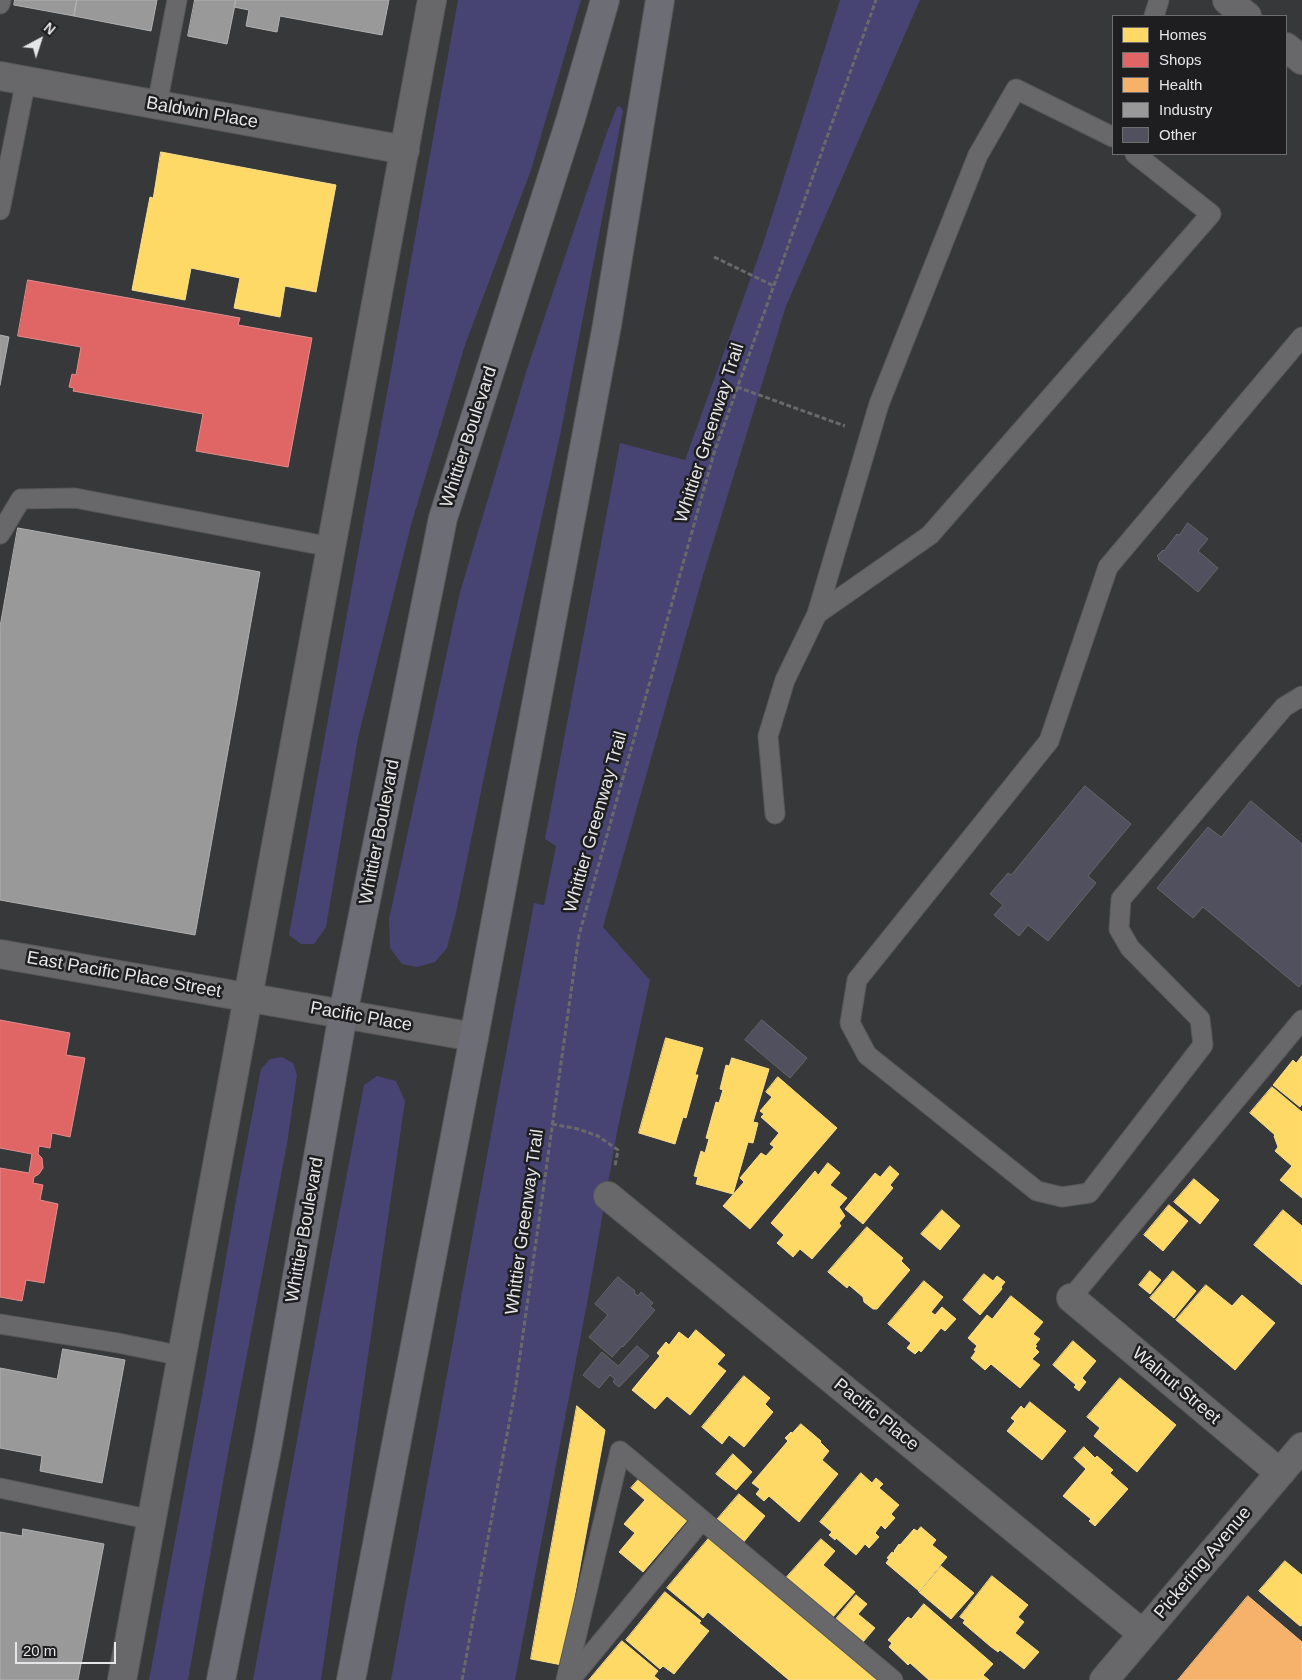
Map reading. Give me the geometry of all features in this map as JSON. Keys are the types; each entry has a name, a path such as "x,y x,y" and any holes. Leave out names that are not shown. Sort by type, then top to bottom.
{"main road":[{"name":"Whittier Boulevard","path":"222,1680 268,1443 343,1014 443,518 571,118 605,0"},
{"path":"351,1680 607,325 660,0"}],"street":[{"path":"122,1680 432,0"},
{"path":"1227,0 1246,15"},
{"path":"1287,48 1302,60"},
{"name":"Baldwin Place","path":"13,78 405,150"},
{"name":"East Pacific Place Street","path":"0,954 248,997"},
{"name":"Pacific Place","path":"248,997 474,1036"},
{"name":"Pacific Place","path":"608,1196 1143,1634"},
{"name":"Walnut Street","path":"1072,1298 1280,1473"},
{"name":"Pickering Avenue","path":"1104,1680 1302,1447"}],"lane":[{"path":"0,4 1,0"},
{"path":"157,104 177,0"},
{"path":"1154,15 1159,0"},
{"path":"0,210 13,78"},
{"path":"775,814 768,736 785,680 816,614 879,404 978,155 1016,89 1112,133"},
{"path":"816,614 930,535 1211,214 1135,155"},
{"path":"1302,337 1108,567 1049,741 857,980 850,1023 867,1056 1037,1191 1062,1197 1089,1193 1203,1045 1200,1019 1130,948 1119,929 1122,899 1284,707 1302,696"},
{"path":"0,534 21,499 75,498 331,547"},
{"path":"1072,1298 1302,1020"},
{"path":"0,1324 118,1343 182,1356"},
{"path":"568,1680 620,1451 893,1680"},
{"path":"0,1488 152,1520"},
{"path":"568,1680 702,1520"}],"path":[{"name":"Whittier Greenway Trail","path":"462,1680 515,1391 579,936 711,462 876,0"},
{"path":"714,256 774,286"},
{"path":"738,387 870,435"},
{"path":"552,1124 578,1129 598,1136 618,1150 608,1196"}],"shaded area":[{"path":"458,0 581,0 531,170 465,345 411,525 358,738 326,927 314,944 301,944 289,935"},
{"path":"840,0 920,0 786,306 704,572 603,927 650,980 617,1132 588,1298 515,1680 391,1680 534,903 544,905 556,846 545,839 620,443 685,460 763,244"},
{"path":"620,106 623,111 560,436 490,748 456,913 447,948 435,962 417,967 402,964 390,948 389,919 460,592 527,369 607,132 617,107"},
{"path":"282,1057 293,1063 297,1075 287,1144 228,1454 188,1680 149,1680 261,1069 270,1059"},
{"path":"377,1076 396,1081 405,1101 321,1680 253,1680 364,1085"}],"building: Homes":[{"path":"161,152 336,185 316,292 285,286 280,317 234,308 240,278 191,268 185,300 132,290 150,197 153,198"},
{"path":"666,1038 703,1048 695,1075 698,1075 686,1118 683,1117 675,1144 639,1133"},
{"path":"1302,1056 1302,1104 1300,1107 1273,1085 1293,1060 1296,1063"},
{"path":"732,1058 769,1069 753,1122 758,1123 753,1143 748,1142 733,1194 696,1184 698,1177 694,1176 701,1151 705,1153 709,1139 706,1138 716,1102 719,1103 723,1090 720,1089 726,1065 729,1066"},
{"path":"778,1077 837,1128 750,1229 723,1206 744,1182 740,1178 761,1153 766,1156 774,1147 770,1144 779,1133 761,1117 764,1114 760,1111 772,1097 766,1092"},
{"path":"1272,1087 1302,1112 1302,1198 1280,1180 1292,1166 1275,1151 1278,1147 1275,1135 1250,1113"},
{"path":"828,1163 840,1173 830,1185 847,1198 839,1207 845,1216 839,1223 841,1226 812,1259 800,1249 793,1257 777,1243 784,1235 771,1223 815,1171 818,1175"},
{"path":"890,1166 899,1174 890,1185 893,1188 863,1224 845,1209 875,1173 880,1177"},
{"path":"1194,1179 1219,1200 1200,1224 1174,1202"},
{"path":"1169,1205 1188,1221 1163,1251 1144,1235"},
{"path":"942,1210 960,1226 940,1250 921,1234"},
{"path":"1283,1210 1302,1226 1302,1285 1254,1245"},
{"path":"867,1227 903,1258 901,1261 910,1270 877,1309 873,1309 849,1285 847,1288 828,1272"},
{"path":"1150,1271 1161,1280 1150,1294 1139,1285"},
{"path":"1173,1271 1196,1291 1174,1318 1150,1298"},
{"path":"984,1274 993,1281 997,1276 1005,1282 1001,1287 1002,1289 980,1315 963,1300"},
{"path":"924,1281 943,1297 931,1312 935,1315 942,1307 956,1319 945,1331 941,1328 921,1352 919,1350 915,1354 907,1348 911,1343 888,1324"},
{"path":"1206,1285 1232,1306 1242,1295 1275,1323 1235,1370 1176,1320"},
{"path":"1011,1296 1043,1322 1033,1334 1040,1339 1035,1345 1039,1352 1032,1359 1040,1365 1020,1388 991,1364 985,1370 971,1358 977,1346 968,1338 987,1315 992,1319"},
{"path":"696,1330 725,1355 717,1364 726,1371 690,1415 667,1396 655,1409 632,1390 660,1356 657,1353 666,1342 669,1345 679,1332 688,1339"},
{"path":"1073,1341 1096,1361 1082,1378 1086,1382 1079,1391 1074,1387 1076,1385 1053,1365"},
{"path":"744,1376 770,1398 765,1404 773,1412 744,1447 729,1435 722,1444 702,1427"},
{"path":"1120,1378 1176,1425 1137,1472 1094,1436 1100,1428 1087,1417"},
{"path":"1030,1402 1066,1431 1042,1460 1007,1431 1015,1421 1011,1418 1021,1406 1024,1409"},
{"path":"577,1406 605,1430 562,1665 531,1659"},
{"path":"801,1424 821,1441 829,1451 822,1460 838,1474 799,1522 769,1496 764,1501 756,1494 760,1489 752,1483 788,1441 785,1438"},
{"path":"1084,1447 1095,1458 1097,1456 1113,1470 1110,1473 1128,1489 1095,1526 1089,1521 1091,1519 1063,1496 1086,1469 1074,1458"},
{"path":"733,1454 752,1472 736,1490 716,1474"},
{"path":"861,1473 872,1483 876,1478 883,1484 879,1488 899,1505 891,1514 895,1518 885,1529 881,1525 875,1533 879,1537 869,1548 865,1544 856,1555 836,1538 835,1540 829,1535 832,1532 820,1522"},
{"path":"640,1478 689,1518 643,1572 619,1552 635,1533 624,1524 645,1500 631,1488"},
{"path":"739,1494 765,1516 742,1544 715,1522"},
{"path":"921,1527 936,1540 932,1545 947,1557 919,1591 886,1563 889,1559 887,1558 892,1552 895,1552 899,1544 914,1529 917,1531"},
{"path":"710,1537 879,1680 789,1680 708,1612 703,1618 667,1588"},
{"path":"821,1539 835,1551 823,1565 855,1592 832,1618 786,1578"},
{"path":"1285,1561 1302,1575 1302,1625 1300,1626 1259,1591"},
{"path":"941,1566 974,1593 951,1619 919,1592"},
{"path":"992,1576 1028,1605 1018,1617 1024,1622 1015,1633 1039,1652 1024,1669 1000,1650 998,1652 990,1646 963,1623 965,1620 960,1617"},
{"path":"665,1592 701,1621 699,1623 709,1631 674,1674 663,1666 660,1669 626,1640"},
{"path":"856,1595 867,1604 858,1614 875,1628 863,1642 836,1619"},
{"path":"924,1604 993,1664 983,1675 989,1680 929,1680 910,1663 908,1665 889,1647 892,1643 888,1640 908,1617 911,1619"},
{"path":"622,1641 658,1671 654,1676 659,1680 589,1680"}],"building: Shops":[{"path":"28,280 240,318 238,325 312,338 288,467 196,451 203,414 73,391 74,388 69,387 72,374 76,375 81,347 18,336"},
{"path":"0,1020 70,1033 66,1055 85,1058 70,1137 52,1133 50,1148 39,1146 38,1154 42,1158 43,1168 34,1177 33,1183 43,1185 40,1200 58,1204 44,1283 26,1280 22,1301 0,1297 0,1168 29,1173 32,1154 0,1148"}],"building: Health":[{"path":"1248,1596 1302,1642 1302,1680 1178,1680"}],"building: Industry":[{"path":"15,0 77,0 74,16 14,5"},
{"path":"77,0 157,0 151,31 74,16"},
{"path":"195,0 236,0 227,44 188,36"},
{"path":"236,0 389,0 382,35 280,16 277,32 246,26 249,10 234,7"},
{"path":"0,335 9,337 0,385"},
{"path":"18,528 260,572 195,935 0,900 0,627"},
{"path":"63,1349 125,1360 102,1483 40,1471 42,1456 0,1448 0,1368 57,1379"},
{"path":"23,1529 104,1544 78,1680 0,1680 0,1532 22,1536"}],"building: Other":[{"path":"1188,523 1208,539 1198,551 1218,568 1198,592 1158,559 1157,556 1164,551"},
{"path":"1085,786 1131,824 1088,876 1096,883 1048,941 1028,925 1019,936 994,915 1003,905 990,894 1008,873 1011,875"},
{"path":"1251,801 1302,844 1302,983 1299,987 1203,907 1193,918 1157,888 1208,827 1221,837"},
{"path":"762,1020 807,1058 790,1078 745,1040"},
{"path":"618,1277 635,1291 634,1293 638,1296 641,1292 653,1303 650,1306 655,1310 612,1357 589,1337 608,1315 595,1304"},
{"path":"637,1346 649,1356 619,1387 613,1382 615,1379 610,1375 599,1388 583,1375 602,1352 618,1366"}]}
